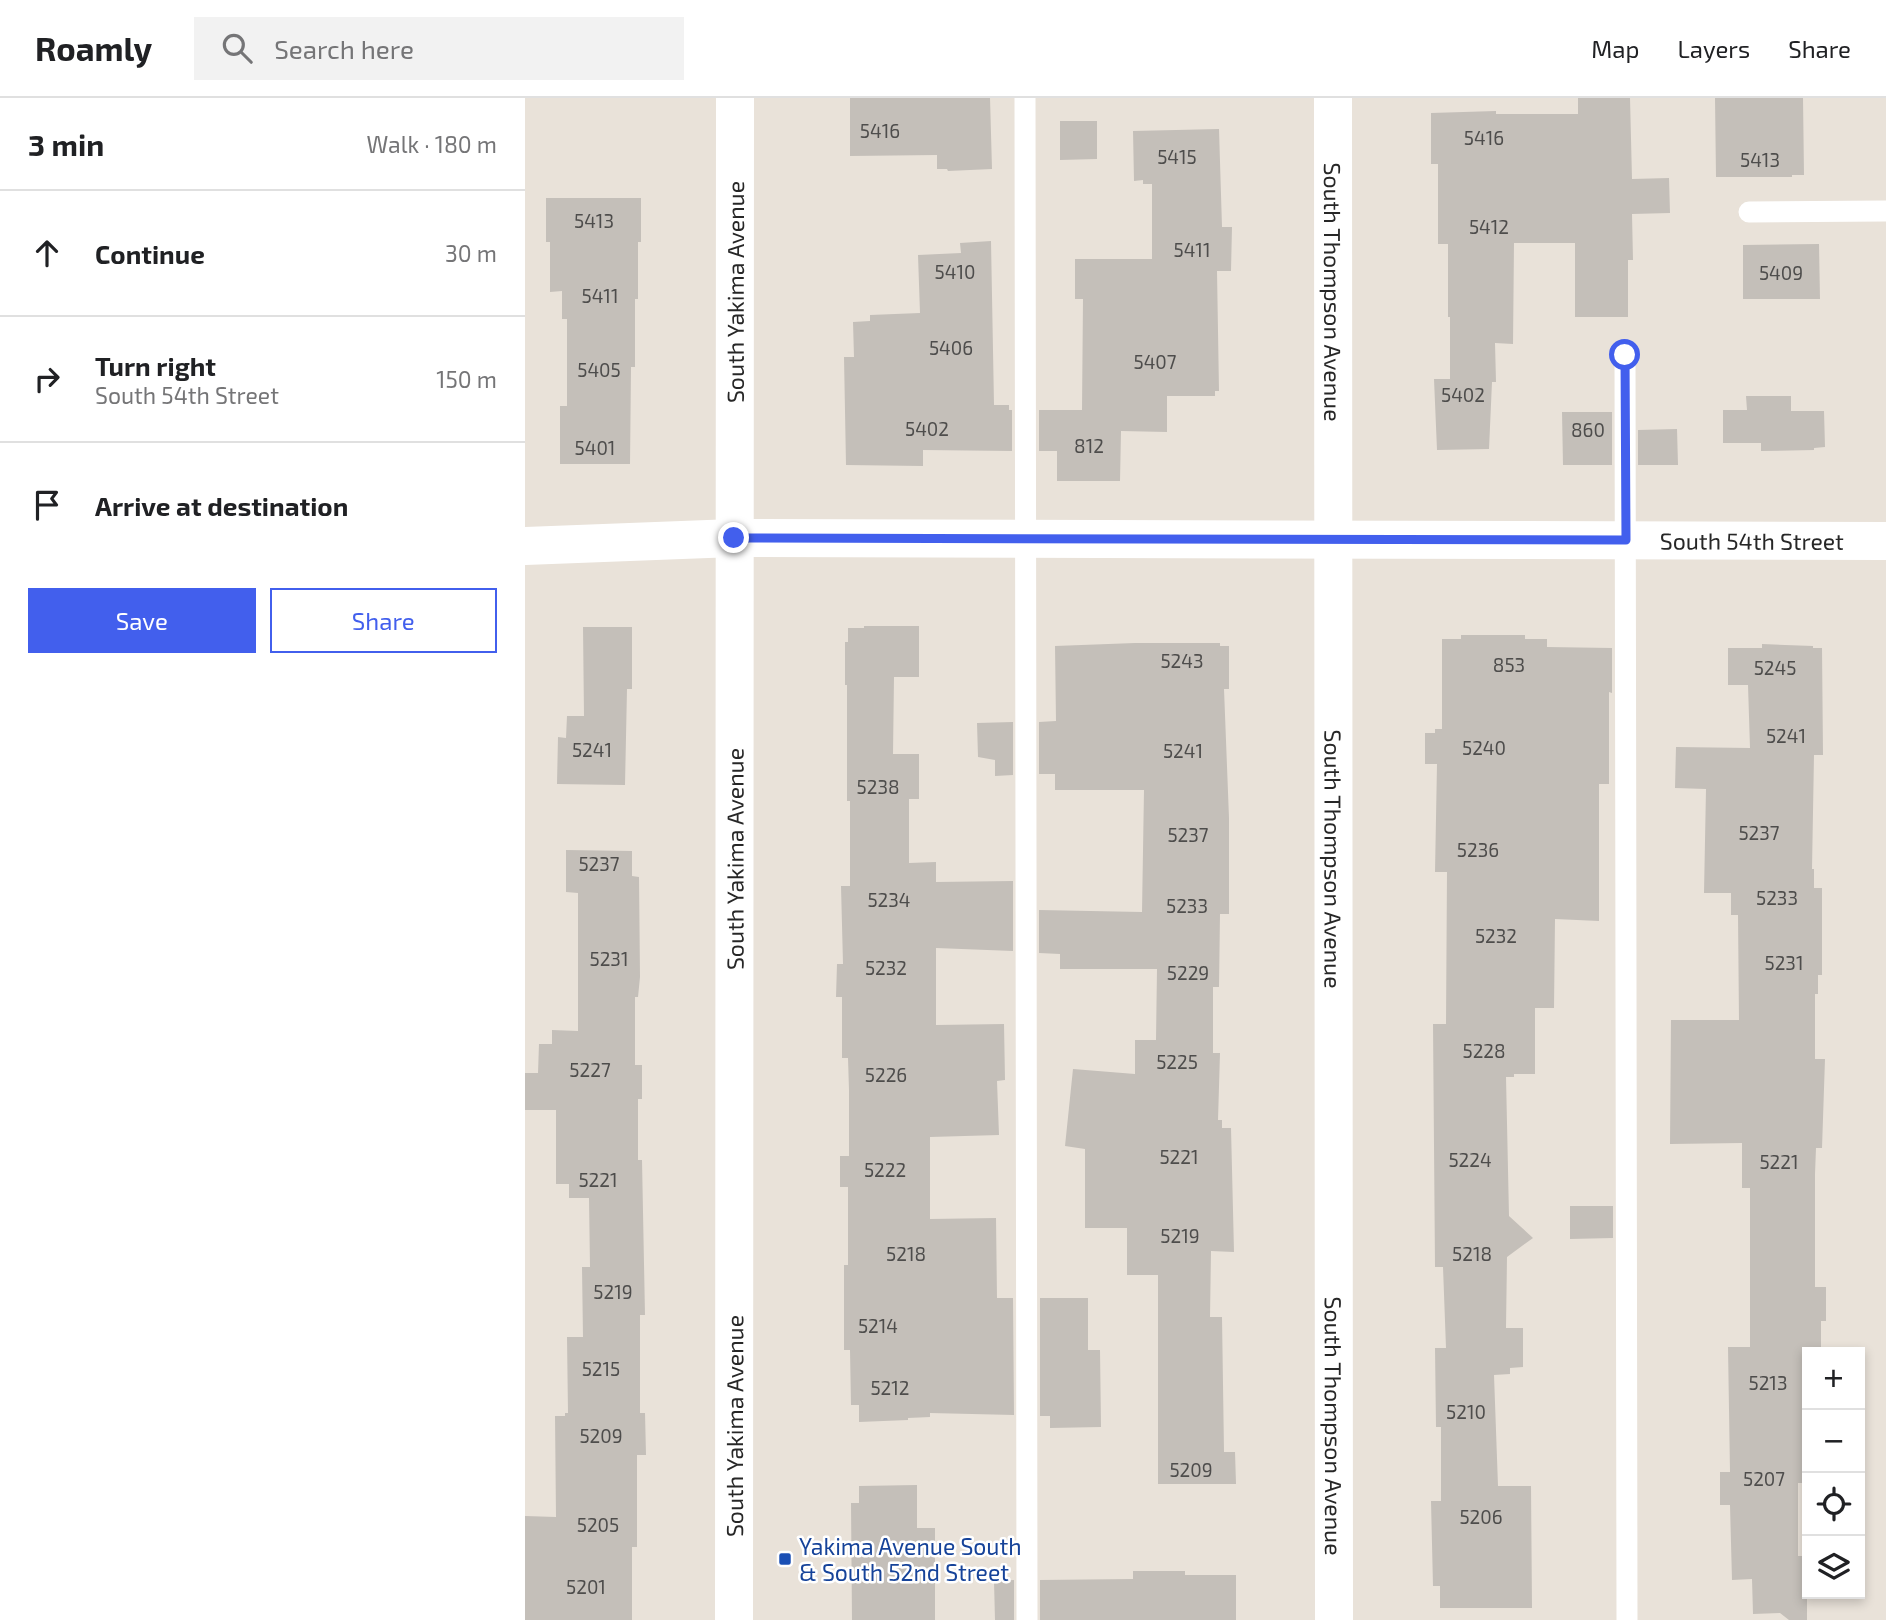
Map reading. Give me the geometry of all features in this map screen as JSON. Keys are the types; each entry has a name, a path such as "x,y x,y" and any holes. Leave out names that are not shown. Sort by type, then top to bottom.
{"street":[{"name":"South Yakima Avenue","path":"734,1620 735,98"},
{"name":"South Thompson Avenue","path":"1332,98 1334,1620"},
{"name":"South 54th Street","path":"525,546 734,538 1886,541"}],"lane":[{"path":"1025,98 1027,1620"},
{"path":"1749,212 1886,211"},
{"path":"1625,355 1627,1620"}],"building":[{"path":"850,98 990,98 992,169 937,169 937,155 850,156"},
{"path":"1578,98 1630,98 1632,179 1669,178 1670,213 1632,214 1633,260 1628,260 1628,317 1575,317 1575,243 1514,243 1513,344 1495,343 1496,382 1492,382 1489,449 1437,450 1434,379 1450,379 1450,317 1448,244 1438,244 1438,164 1431,164 1431,113 1496,111 1496,114 1578,114"},
{"path":"1715,98 1803,98 1804,175 1716,177"},
{"path":"1060,121 1097,121 1097,159 1060,160"},
{"path":"1219,129 1222,227 1232,227 1231,271 1217,271 1219,391 1215,391 1215,396 1167,396 1167,432 1121,431 1120,481 1057,481 1057,451 1039,451 1039,410 1082,410 1083,299 1075,299 1075,259 1152,259 1152,184 1143,184 1143,180 1134,181 1133,131"},
{"path":"546,198 641,198 638,299 635,299 635,367 631,367 630,464 560,464 560,406 567,406 567,319 562,319 562,291 550,292 550,242 546,242"},
{"path":"991,241 994,405 1009,405 1009,410 1012,410 1012,451 923,450 923,466 846,465 844,357 854,357 853,322 870,321 870,315 920,313 918,255 961,253 960,243"},
{"path":"1819,244 1820,299 1743,299 1743,245"},
{"path":"1746,396 1791,396 1791,411 1824,411 1825,447 1814,450 1761,451 1761,443 1723,443 1723,410 1747,410"},
{"path":"1562,412 1612,412 1612,465 1563,465"},
{"path":"1677,429 1678,465 1638,465 1638,430"},
{"path":"919,626 919,677 894,677 893,754 919,754 919,799 909,799 909,863 936,862 936,882 1013,881 1013,951 936,948 936,1025 1004,1024 1005,1080 997,1081 999,1135 930,1137 930,1219 996,1218 997,1298 1013,1298 1014,1415 930,1413 930,1417 908,1420 859,1422 859,1405 851,1405 850,1350 844,1350 848,1187 840,1187 840,1156 849,1156 848,1058 842,1058 842,997 836,997 837,964 843,964 841,886 850,886 845,642 848,642 848,628"},
{"path":"583,627 632,627 632,689 627,689 625,785 557,784 558,737 566,738 567,716 584,716"},
{"path":"1461,635 1525,635 1525,639 1547,639 1547,647 1612,648 1609,784 1599,784 1599,921 1555,919 1554,1008 1535,1008 1535,1074 1514,1074 1514,1077 1506,1077 1509,1216 1533,1238 1507,1257 1506,1328 1523,1328 1523,1367 1510,1368 1510,1374 1494,1375 1498,1486 1531,1486 1532,1608 1440,1608 1440,1586 1433,1586 1431,1501 1441,1501 1441,1427 1436,1427 1435,1348 1446,1348 1443,1267 1435,1267 1433,1024 1446,1024 1447,872 1435,872 1437,764 1425,764 1425,733 1435,733 1435,729 1442,729 1442,639 1461,639"},
{"path":"1220,643 1220,646 1229,646 1229,689 1224,689 1229,818 1229,914 1220,914 1219,987 1213,987 1213,1053 1220,1053 1218,1120 1222,1120 1222,1128 1231,1128 1234,1252 1211,1251 1210,1317 1222,1317 1224,1452 1235,1452 1236,1484 1158,1484 1158,1275 1127,1275 1127,1228 1085,1228 1085,1149 1065,1146 1073,1069 1135,1074 1135,1040 1156,1040 1157,969 1060,969 1060,954 1039,953 1039,910 1142,912 1144,790 1055,790 1055,774 1039,774 1039,722 1056,721 1055,646"},
{"path":"1762,644 1822,648 1823,755 1814,755 1812,869 1814,888 1822,888 1822,975 1818,975 1818,994 1815,994 1815,1059 1825,1059 1822,1148 1816,1148 1815,1287 1826,1287 1826,1321 1821,1321 1821,1347 1802,1347 1802,1483 1798,1483 1798,1556 1802,1556 1802,1599 1807,1599 1807,1620 1789,1620 1780,1613 1753,1614 1752,1579 1732,1580 1730,1505 1720,1505 1720,1472 1730,1472 1728,1347 1750,1347 1750,1188 1742,1188 1742,1143 1670,1144 1671,1020 1739,1020 1738,915 1731,915 1731,893 1704,893 1706,789 1675,788 1676,747 1750,748 1748,685 1728,685 1728,648 1762,648"},
{"path":"1013,722 1013,775 995,776 995,760 978,757 977,723"},
{"path":"566,850 632,851 632,876 639,877 640,977 638,997 635,997 635,1065 642,1065 642,1099 638,1099 638,1160 642,1160 645,1315 640,1315 640,1413 645,1413 646,1455 637,1455 637,1547 632,1547 632,1620 525,1620 525,1516 556,1517 555,1416 565,1416 565,1413 568,1413 567,1337 583,1337 582,1267 590,1267 589,1198 569,1198 569,1184 556,1184 556,1110 525,1110 525,1073 538,1073 539,1044 552,1044 552,1030 578,1031 578,893 566,892"},
{"path":"1570,1206 1613,1206 1613,1238 1570,1239"},
{"path":"1040,1298 1088,1298 1088,1350 1100,1350 1101,1427 1050,1428 1050,1416 1040,1416"},
{"path":"917,1485 917,1528 935,1528 935,1620 852,1620 851,1503 859,1503 859,1486"},
{"path":"1133,1571 1236,1575 1236,1620 1040,1620 1040,1580 1133,1579"},
{"path":"1014,1580 1014,1620 995,1620 994,1581"}],"place":[{"name":"Yakima Avenue South & South 52nd Street","path":"785,1559"}],"route":[{"path":"734,538 1626,540 1625,355"}]}
